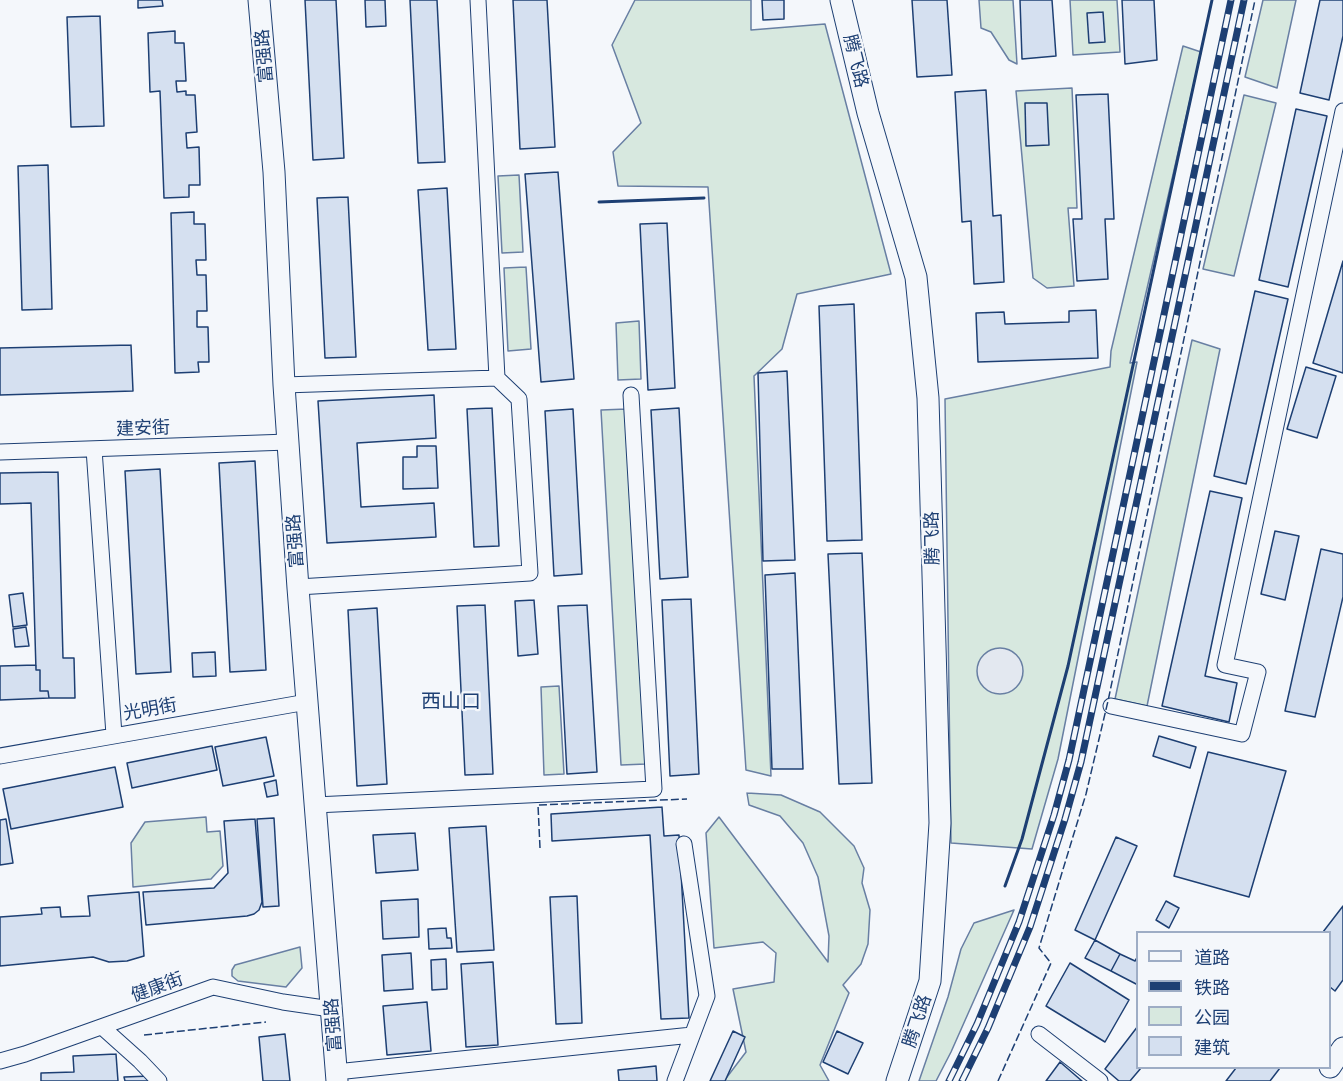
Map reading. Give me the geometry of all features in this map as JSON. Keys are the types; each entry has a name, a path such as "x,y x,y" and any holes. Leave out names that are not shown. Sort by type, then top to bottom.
{"street":[{"name":"富强路","path":"259,0 274,172 284,385 298,587 337,1076"},
{"path":"298,587 530,573 519,399 497,378 478,0"},
{"name":"腾飞路","path":"842,0 868,113 916,277 928,398 940,824 930,981 897,1081"},
{"path":"1111,706 1242,734 1258,672 1225,665 1343,111"},
{"path":"284,385 497,378"},
{"path":"315,805 654,789 631,395"},
{"name":"建安街","path":"0,452 288,442"},
{"path":"94,449 114,735"},
{"name":"光明街","path":"0,756 307,702"},
{"path":"675,1081 707,996 684,844"},
{"name":"健康街","path":"0,1061 19,1057 213,987 283,1002 331,1009"},
{"path":"102,1027 159,1081"},
{"path":"1039,1034 1100,1081"},
{"path":"337,1076 692,1035"},
{"path":"1331,1064 1343,1048"}],"green space":[{"path":"635,0 751,0 751,30 825,24 891,274 797,294 782,349 754,376 771,776 746,770 708,187 618,186 613,152 641,123 612,45"},
{"path":"979,0 1013,0 1017,64 1009,60 991,32 981,28"},
{"path":"1070,0 1117,0 1120,52 1073,55"},
{"path":"1263,0 1296,0 1277,88 1245,77"},
{"path":"1183,46 1201,52 1130,363 1137,362 1058,759 1032,849 951,843 945,399 1110,367 1111,351"},
{"path":"1072,88 1077,208 1068,208 1074,286 1047,288 1033,278 1016,91"},
{"path":"1244,95 1276,103 1234,276 1203,269"},
{"path":"519,175 523,252 502,253 498,176"},
{"path":"526,267 531,349 508,351 504,268"},
{"path":"639,321 641,379 618,380 616,323"},
{"path":"1192,340 1220,349 1147,706 1115,699"},
{"path":"627,409 646,764 621,765 601,410"},
{"path":"559,686 564,774 544,775 541,687"},
{"path":"747,793 781,795 820,812 854,846 864,868 862,883 870,910 868,944 861,964 843,985 849,993 820,1065 829,1081 724,1081 746,1052 733,989 774,982 776,953 763,942 714,948 706,833 719,817 828,962 829,936 818,877 803,843 780,816 749,805"},
{"path":"206,817 207,832 220,831 223,866 211,879 133,887 131,843 145,822"},
{"path":"1014,910 936,1081 919,1081 948,997 961,949 974,923"},
{"path":"300,947 302,968 286,987 238,981 232,976 235,965"}],"shaded area":[{"path":"1000,648 1016,655 1023,671 1016,687 1000,694 984,687 977,671 984,655"}],"building":[{"path":"138,0 162,0 163,6 138,8"},
{"path":"305,0 336,0 344,158 313,160"},
{"path":"365,0 385,0 386,26 366,27"},
{"path":"410,0 437,0 445,162 418,163"},
{"path":"513,0 547,0 555,147 520,149"},
{"path":"762,0 784,0 784,19 763,20"},
{"path":"912,0 947,0 952,75 917,77"},
{"path":"1020,0 1052,0 1056,56 1022,59"},
{"path":"1122,0 1154,0 1157,60 1125,64"},
{"path":"1320,0 1343,0 1343,36 1329,100 1300,93"},
{"path":"1103,12 1105,42 1089,43 1087,13"},
{"path":"100,16 104,126 71,127 67,17"},
{"path":"175,31 175,43 184,43 186,81 176,81 177,92 186,91 186,95 195,95 197,132 186,133 187,148 199,147 200,185 189,185 189,197 164,198 160,91 150,92 148,33"},
{"path":"986,90 993,216 1001,215 1004,282 974,284 971,221 962,222 955,92"},
{"path":"1108,94 1114,219 1105,219 1108,279 1077,281 1073,219 1082,219 1076,95"},
{"path":"1025,103 1047,103 1049,145 1026,146"},
{"path":"1296,109 1327,116 1288,287 1259,280"},
{"path":"48,165 52,309 22,310 18,166"},
{"path":"558,172 574,379 541,382 525,174"},
{"path":"447,188 456,349 428,350 418,190"},
{"path":"348,197 356,357 325,358 317,198"},
{"path":"194,212 194,224 205,224 206,260 196,260 197,275 206,275 207,311 197,311 197,327 208,327 209,362 198,362 199,372 175,373 171,213"},
{"path":"667,223 675,388 648,390 640,224"},
{"path":"1343,261 1343,373 1313,363"},
{"path":"1255,291 1288,299 1246,484 1214,476"},
{"path":"854,304 862,540 827,541 819,306"},
{"path":"1096,310 1098,358 978,362 976,313 1004,312 1005,324 1069,322 1069,311"},
{"path":"131,345 133,391 0,395 0,348"},
{"path":"1306,367 1336,376 1317,438 1287,429"},
{"path":"787,371 795,560 763,561 758,373"},
{"path":"434,395 436,438 357,443 361,507 434,503 436,537 327,543 318,401"},
{"path":"492,408 499,546 474,547 467,409"},
{"path":"679,408 688,577 660,579 651,410"},
{"path":"573,409 582,574 554,576 545,411"},
{"path":"417,446 436,446 438,488 403,489 403,457 417,457"},
{"path":"255,461 266,670 230,672 219,463"},
{"path":"160,469 171,672 136,674 125,471"},
{"path":"58,472 63,658 74,658 75,698 49,698 48,691 40,691 40,670 36,670 31,503 0,504 0,473"},
{"path":"1210,491 1242,498 1205,676 1237,683 1229,722 1162,706"},
{"path":"1275,531 1299,536 1285,600 1261,594"},
{"path":"1321,549 1343,554 1343,597 1315,717 1285,711"},
{"path":"862,553 872,783 839,784 828,554"},
{"path":"795,573 803,769 772,769 765,575"},
{"path":"23,593 27,625 13,627 9,595"},
{"path":"691,599 699,774 670,776 662,600"},
{"path":"534,600 538,654 518,656 515,601"},
{"path":"485,605 493,774 465,775 457,606"},
{"path":"587,605 597,772 567,774 558,606"},
{"path":"377,608 387,784 357,786 348,610"},
{"path":"26,627 29,646 15,647 13,629"},
{"path":"215,652 216,676 193,677 192,653"},
{"path":"36,665 36,670 40,670 40,691 48,691 49,698 0,700 0,666"},
{"path":"1159,736 1196,747 1190,768 1153,756"},
{"path":"266,737 274,776 223,786 215,747"},
{"path":"212,746 217,770 132,788 127,763"},
{"path":"1208,752 1286,771 1249,897 1174,876"},
{"path":"115,767 123,807 11,829 3,789"},
{"path":"276,780 278,795 267,797 264,783"},
{"path":"662,807 664,836 679,835 689,1018 661,1019 650,835 552,841 551,814"},
{"path":"274,818 279,906 263,907 257,819"},
{"path":"6,819 13,863 0,865 0,820"},
{"path":"255,819 262,902 259,910 247,916 146,925 143,892 214,888 228,873 224,821"},
{"path":"486,826 494,950 457,952 449,828"},
{"path":"415,833 418,870 376,873 373,835"},
{"path":"1116,837 1137,846 1095,940 1075,930"},
{"path":"139,892 144,956 127,961 109,962 93,957 0,966 0,917 42,914 41,908 60,907 61,917 90,916 88,896"},
{"path":"577,896 582,1023 556,1024 550,897"},
{"path":"418,899 419,937 383,939 381,901"},
{"path":"1166,901 1179,908 1169,928 1156,920"},
{"path":"1343,906 1343,980 1335,991 1331,988 1331,931 1324,931"},
{"path":"446,928 447,938 451,938 452,948 429,949 428,929"},
{"path":"1095,940 1120,954 1111,971 1085,958"},
{"path":"411,953 413,989 384,991 382,955"},
{"path":"1120,954 1135,961 1136,959 1136,984 1111,971"},
{"path":"446,959 447,989 432,990 431,960"},
{"path":"493,962 498,1045 466,1047 461,964"},
{"path":"1070,963 1129,1000 1105,1042 1046,1006"},
{"path":"427,1002 431,1051 387,1055 383,1006"},
{"path":"1136,1029 1136,1069 1140,1069 1130,1081 1119,1081 1105,1069"},
{"path":"733,1031 745,1037 725,1081 710,1081"},
{"path":"837,1031 863,1043 848,1074 823,1062"},
{"path":"285,1034 290,1081 263,1081 259,1037"},
{"path":"116,1054 118,1081 41,1081 41,1073 74,1072 73,1056"},
{"path":"1060,1062 1082,1081 1046,1081"},
{"path":"656,1066 657,1081 619,1081 618,1070"},
{"path":"1235,1069 1279,1069 1270,1081 1226,1081"},
{"path":"151,1076 151,1081 125,1081 124,1077"}],"railway":[{"path":"949,1081 977,1024 1019,922 1054,815 1069,760 1231,0"},
{"path":"962,1081 988,1028 1030,927 1081,762 1244,0"}],"fence":[{"path":"998,1081 1051,963 1039,948 1086,794 1108,701 1255,0"},
{"path":"540,848 538,805 687,799"},
{"path":"144,1035 266,1022"}],"wall":[{"path":"1005,886 1022,839 1068,666 1212,0"},
{"path":"599,202 704,198"}],"district":[{"name":"西山口","path":"451,701"}]}
